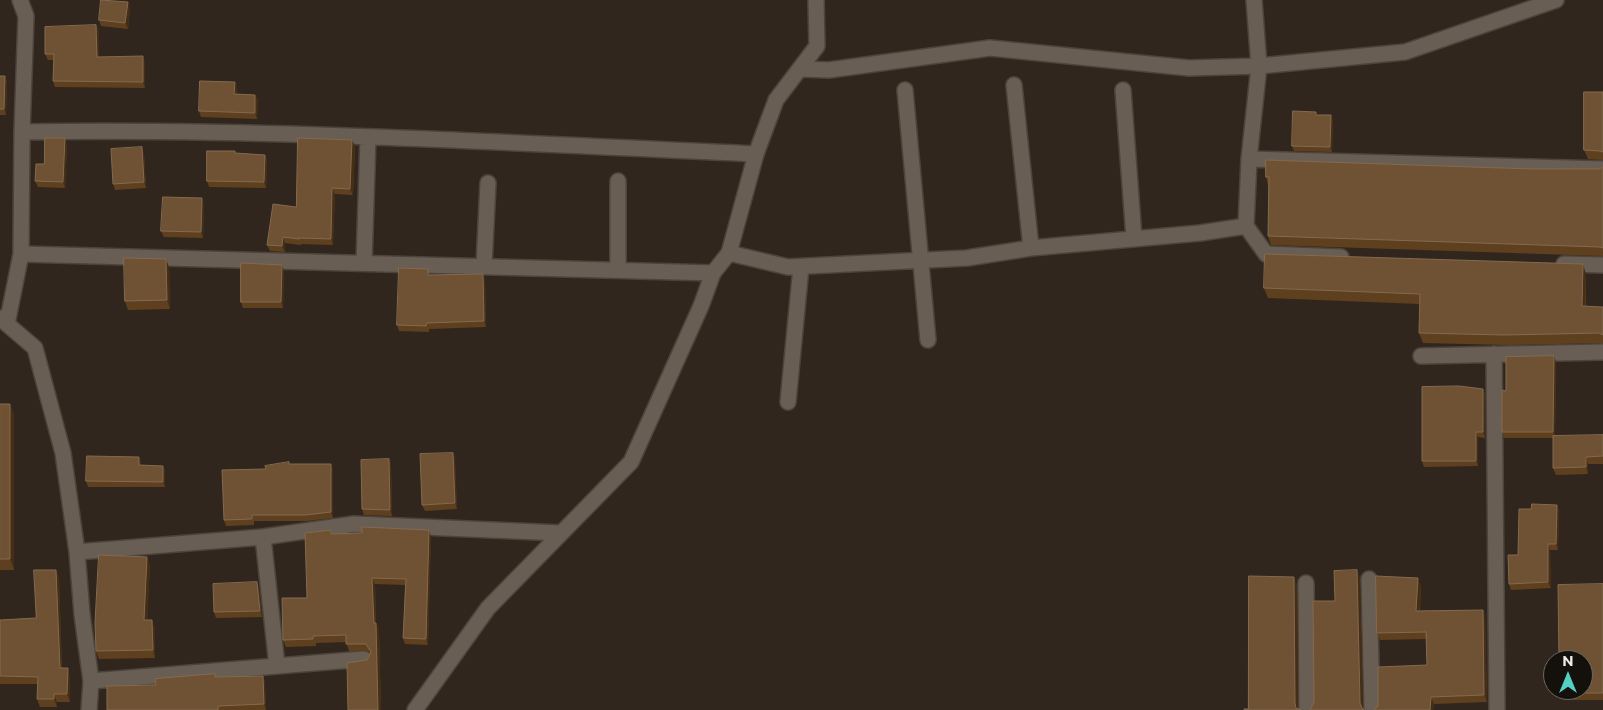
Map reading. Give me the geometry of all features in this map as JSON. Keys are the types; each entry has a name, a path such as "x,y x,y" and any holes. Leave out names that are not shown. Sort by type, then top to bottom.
{"street":[{"path":"20,0 26,16 22,132 21,254 3,321 36,348 63,454 77,552 82,614 91,681 89,710"},
{"path":"415,710 488,608 631,462 701,306 713,273 729,253 756,154 776,100 817,46 816,0"},
{"path":"1254,0 1259,66 1249,159 1246,226 1266,254 1353,257"},
{"path":"800,69 829,70 990,48 1189,68 1259,66 1405,52 1556,0"},
{"path":"1014,85 1031,248"},
{"path":"905,90 928,340"},
{"path":"1123,90 1134,238"},
{"path":"22,132 112,131 368,137 756,154"},
{"path":"364,263 368,137"},
{"path":"1249,159 1603,169"},
{"path":"618,181 618,270"},
{"path":"484,266 488,183"},
{"path":"729,253 788,267 800,267 967,258 1031,248 1200,233 1246,226"},
{"path":"21,254 713,273"},
{"path":"1545,264 1603,265"},
{"path":"788,402 800,267"},
{"path":"1422,356 1603,352"},
{"path":"1494,354 1497,710"},
{"path":"77,552 263,537 354,524 561,533"},
{"path":"263,537 277,666"},
{"path":"1369,579 1372,710"},
{"path":"1306,583 1307,710"},
{"path":"91,681 364,659"}],"building":[{"path":"101,0 128,2 125,23 99,20"},
{"path":"96,25 97,57 143,56 143,82 53,81 54,54 45,54 45,27"},
{"path":"0,76 5,76 4,109 0,109"},
{"path":"200,81 235,82 234,94 255,95 255,113 199,111"},
{"path":"1584,92 1603,92 1603,152 1584,150"},
{"path":"1293,111 1316,112 1316,115 1331,115 1330,147 1292,146"},
{"path":"45,138 65,138 63,182 35,181 36,164 44,164"},
{"path":"298,138 352,140 350,189 332,188 331,239 283,237 282,246 267,245 273,204 296,207"},
{"path":"142,147 144,182 113,184 111,149"},
{"path":"207,151 235,151 235,153 265,155 264,182 207,181"},
{"path":"1266,160 1532,169 1600,169 1603,167 1603,248 1268,236 1269,177 1266,177"},
{"path":"163,197 202,198 201,232 161,231"},
{"path":"1265,254 1583,264 1582,306 1603,307 1603,335 1599,333 1504,335 1419,333 1420,294 1264,288"},
{"path":"124,258 166,259 167,300 125,301"},
{"path":"241,263 282,265 281,302 241,302"},
{"path":"399,268 428,269 428,275 483,274 484,321 427,323 426,326 397,325"},
{"path":"1554,356 1553,432 1502,432 1502,390 1506,391 1506,357"},
{"path":"1459,386 1483,389 1483,432 1476,432 1476,461 1422,461 1422,387"},
{"path":"0,404 10,404 10,559 0,559"},
{"path":"1603,435 1603,456 1586,457 1586,467 1553,468 1553,436"},
{"path":"453,453 455,503 422,505 420,454"},
{"path":"87,456 139,457 139,465 163,466 163,482 86,481"},
{"path":"389,459 390,510 362,509 361,460"},
{"path":"289,462 289,464 331,464 331,512 305,515 252,515 252,519 224,520 222,470 266,469 265,466"},
{"path":"1532,504 1557,505 1556,544 1548,544 1548,582 1509,584 1508,555 1518,555 1519,509 1531,509"},
{"path":"362,527 429,530 426,639 403,638 406,579 372,578 374,623 376,623 378,710 348,710 347,663 367,660 371,652 366,644 346,644 346,635 313,636 313,639 283,640 282,598 307,598 305,533 331,530 331,534 362,533"},
{"path":"99,555 147,557 144,620 152,620 153,650 96,651 95,623"},
{"path":"34,570 56,570 60,668 68,668 67,694 54,694 54,699 37,699 38,677 0,676 0,620 36,618"},
{"path":"1357,570 1360,703 1364,710 1310,710 1314,702 1313,601 1335,601 1334,571"},
{"path":"1249,576 1294,577 1295,703 1296,708 1301,710 1244,710 1248,709"},
{"path":"1376,576 1418,578 1416,611 1483,610 1484,695 1431,697 1430,710 1374,710 1378,706 1378,667 1427,665 1426,632 1377,633"},
{"path":"257,582 260,611 214,612 213,584"},
{"path":"1603,584 1603,693 1593,693 1593,650 1559,650 1558,585"},
{"path":"215,674 215,677 263,676 264,704 218,706 218,710 107,710 107,686 156,685 155,679"}]}
